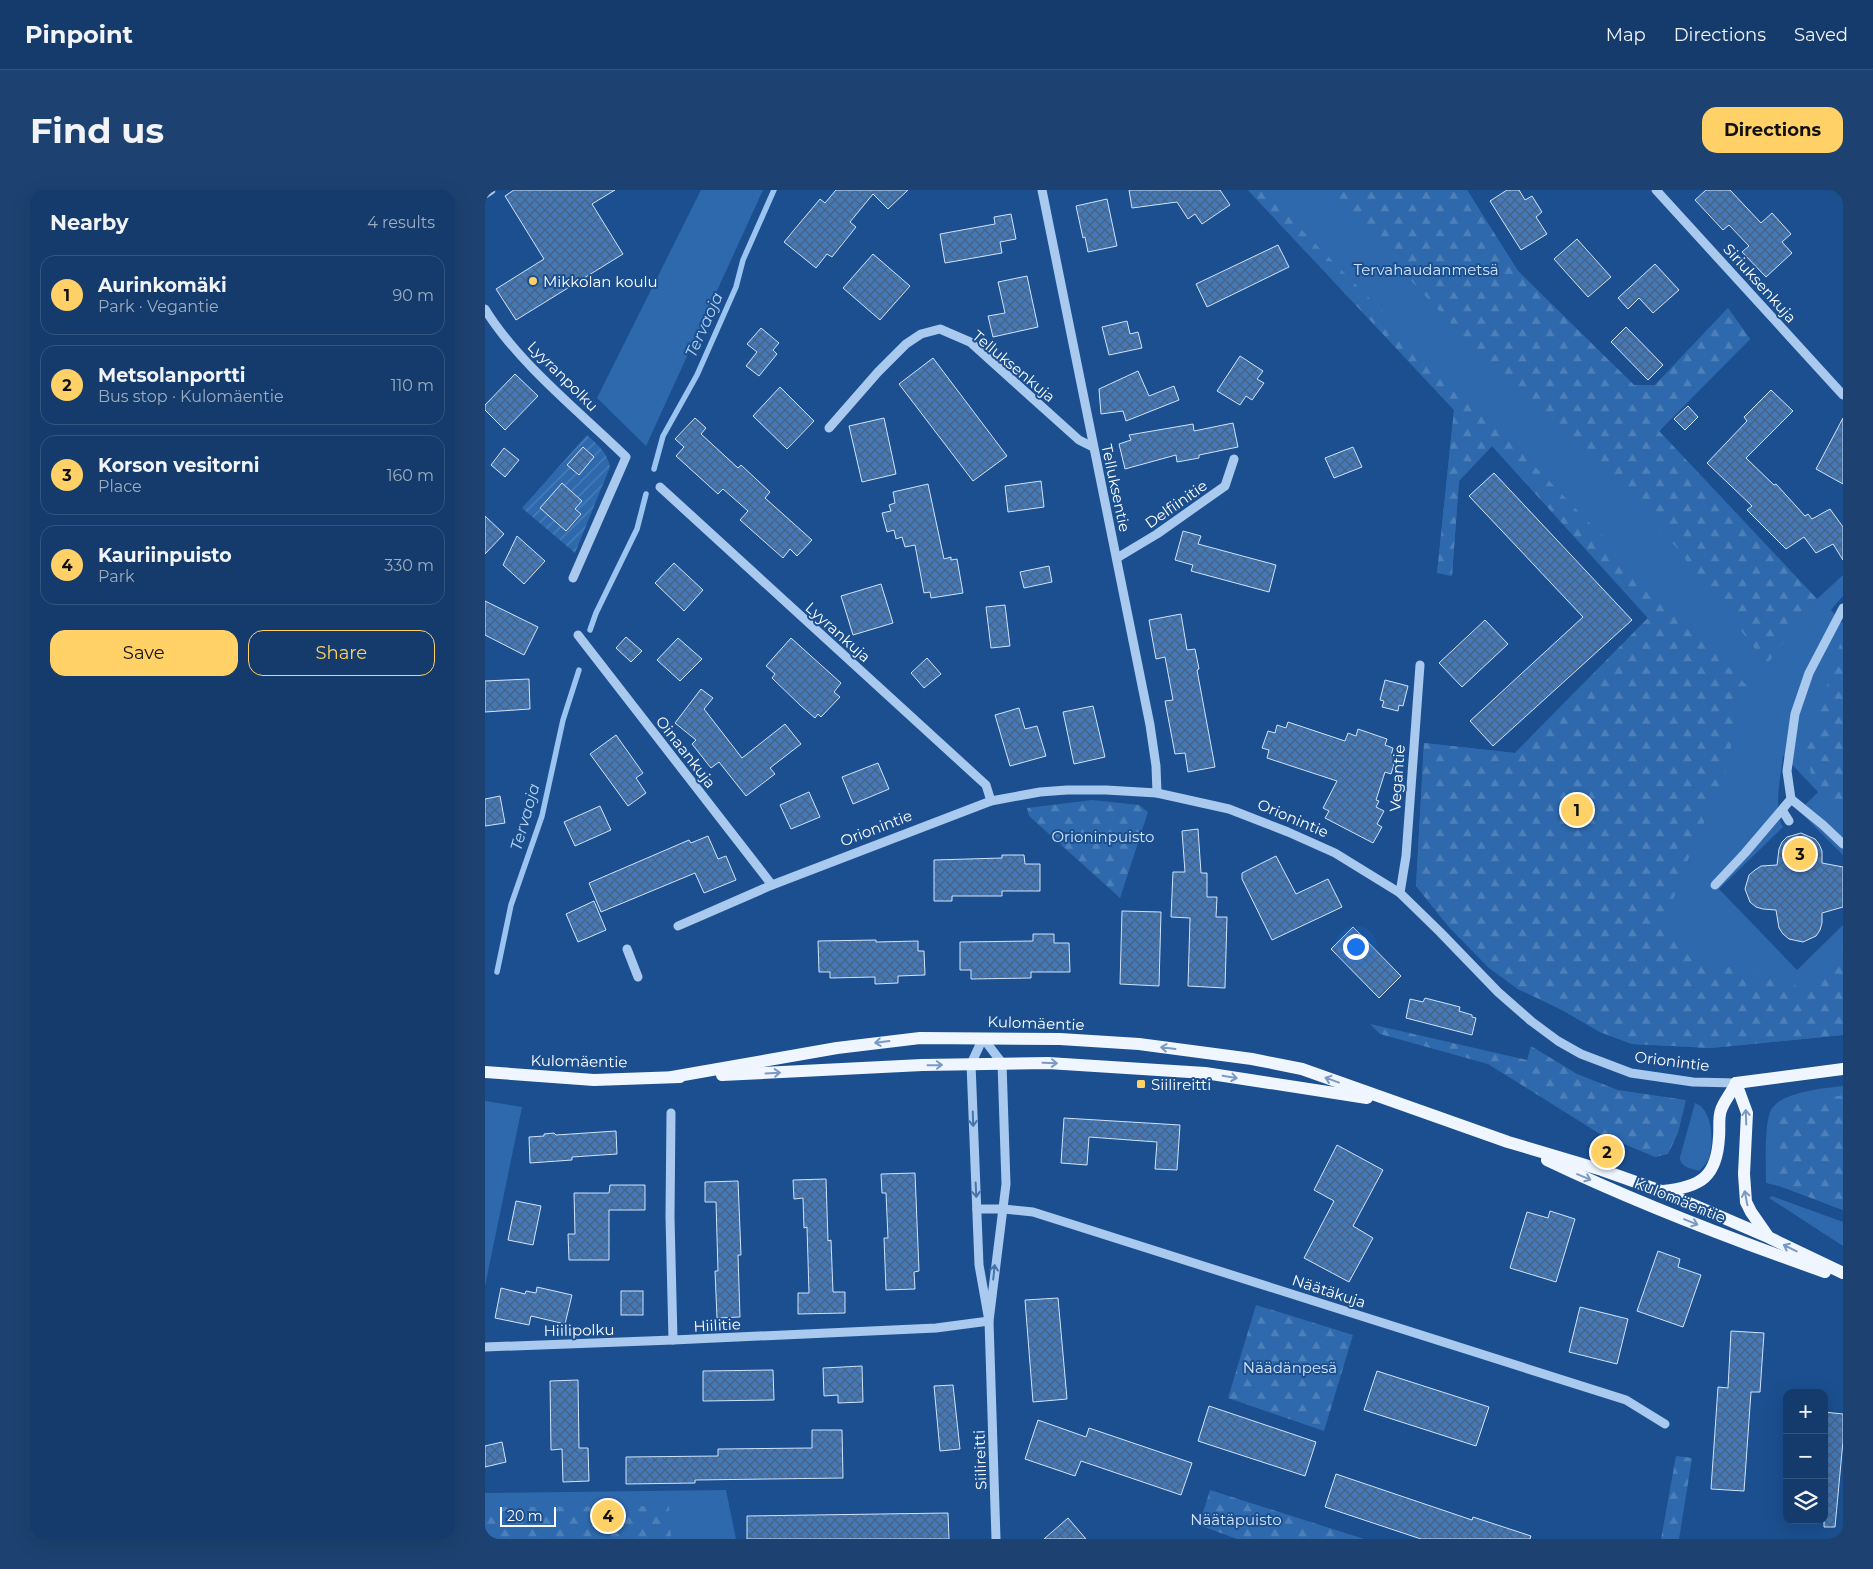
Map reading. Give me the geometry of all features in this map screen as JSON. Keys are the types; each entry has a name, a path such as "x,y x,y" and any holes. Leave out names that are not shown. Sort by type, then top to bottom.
{"main road":[{"name":"Kulomäentie","path":"672,1077 855,1046 920,1038 1060,1039 1139,1044 1252,1059 1302,1069 1508,1142 1602,1170 1661,1191 1768,1237 1843,1273"},
{"name":"Kulomäentie","path":"485,1072 594,1080 922,1065 1048,1062 1205,1073 1395,1102"},
{"name":"Orionintie","path":"1737,1084 1843,1069"},
{"path":"1661,1191 1684,1189 1702,1181 1713,1167 1719,1145 1720,1111 1737,1084"},
{"path":"1737,1084 1747,1113 1744,1174 1746,1202 1768,1237"},
{"name":"Kulomäentie","path":"1508,1142 1645,1203 1763,1251 1843,1279"}],"street":[{"path":"485,194 491,190"},
{"name":"Telluksentie","path":"1042,190 1151,726 1157,793"},
{"name":"Siriuksenkuja","path":"1659,191 1843,395"},
{"name":"Lyyranpolku","path":"485,309 531,366 627,457 573,578"},
{"name":"Telluksenkuja","path":"829,428 878,372 906,344 921,334 940,329 970,342 1079,440 1093,447"},
{"name":"Delfiinitie","path":"1117,558 1157,534 1225,486 1235,459"},
{"name":"Lyyrankuja","path":"660,487 985,785 991,801"},
{"path":"1843,608 1809,672 1795,714 1787,771 1791,799 1823,824 1843,844"},
{"name":"Oinaankuja","path":"578,635 772,885"},
{"name":"Vegantie","path":"1400,893 1406,856 1420,665"},
{"name":"Orionintie","path":"678,926 772,885 991,801 1040,792 1067,790 1157,793 1229,809 1288,832 1335,853 1400,893 1498,992 1531,1022 1581,1054 1631,1073 1693,1082 1737,1084"},
{"path":"1715,885 1745,854 1791,799"},
{"path":"1782,810 1789,821"},
{"path":"627,949 638,977"},
{"path":"983,1038 1001,1063"},
{"name":"Siilireitti","path":"983,1038 971,1064 979,1265 989,1321 996,1539"},
{"name":"Siilireitti","path":"989,1321 1006,1184 1001,1063"},
{"name":"Hiilitie","path":"671,1113 670,1217 673,1340 935,1328 989,1321"},
{"name":"Näätäkuja","path":"977,1209 1033,1212 1626,1400 1665,1424"},
{"name":"Hiilipolku","path":"485,1347 673,1340"}],"green space":[{"path":"701,190 763,190 646,446 597,398"},
{"name":"Tervahaudanmetsä","path":"1248,190 1467,190 1518,271 1634,385 1655,385 1728,308 1750,339 1659,431 1817,599 1843,575 1843,596 1831,610 1843,622 1843,855 1799,811 1818,792 1783,755 1778,802 1780,820 1783,827 1719,889 1797,970 1843,925 1843,1035 1711,1048 1632,1044 1600,1032 1562,1010 1518,989 1489,968 1449,927 1416,886 1424,743 1515,753 1648,618 1492,446 1459,481 1452,576 1437,573 1454,410"},
{"path":"1248,190 1262,190 1498,428 1749,688 1736,704 1729,764 1679,881 1664,931 1698,958 1800,987 1843,948 1843,1035 1711,1048 1632,1044 1600,1032 1562,1010 1518,989 1489,968 1449,927 1416,886 1424,743 1515,753 1648,618 1492,446 1459,481 1452,576 1437,573 1454,410"},
{"name":"Tervahaudanmetsä","path":"1326,190 1467,190 1518,271 1634,385 1655,385 1728,308 1750,339 1659,431 1817,599 1767,664 1668,537 1523,400"},
{"path":"587,435 604,453 610,467 575,553 522,508"},
{"path":"1843,635 1843,818 1828,801 1811,774 1807,749"},
{"name":"Orioninpuisto","path":"1092,800 1139,805 1148,812 1120,898 1029,816 1027,808"},
{"path":"1370,1024 1527,1060 1531,1046 1577,1074 1618,1090 1686,1100 1678,1133 1668,1154 1655,1157 1600,1134 1488,1064 1380,1034"},
{"path":"1843,1086 1843,1210 1782,1187 1766,1183 1766,1134 1771,1110 1784,1099 1804,1092"},
{"path":"1843,1095 1843,1210 1782,1187 1772,1154 1778,1108"},
{"path":"485,1101 522,1107 485,1286"},
{"path":"1695,1103 1701,1106 1709,1119 1712,1136 1709,1158 1699,1171 1689,1168 1680,1160"},
{"path":"1772,1196 1843,1222 1843,1246 1769,1198"},
{"name":"Näädänpesä","path":"1256,1305 1353,1335 1324,1431 1228,1398"},
{"path":"1676,1456 1692,1458 1679,1539 1661,1539"},
{"path":"726,1490 736,1539 485,1539 485,1493"},
{"name":"Näätäpuisto","path":"1210,1490 1364,1539 1237,1539 1199,1525"},
{"path":"669,1506 671,1539 485,1539 485,1507"}],"building":[{"name":"Mikkolan koulu","path":"514,190 615,190 592,204 623,254 516,320 496,289 544,259 505,196"},
{"path":"836,190 908,190 888,209 873,194 850,222 856,227 832,257 827,254 816,268 784,242 820,199 825,203"},
{"path":"1129,190 1220,190 1230,205 1202,224 1195,214 1188,219 1177,202 1132,208"},
{"path":"1507,190 1519,190 1525,200 1532,196 1542,212 1536,217 1547,234 1521,250 1490,201"},
{"path":"1706,190 1730,190 1761,223 1772,213 1791,234 1782,242 1792,253 1766,277 1742,252 1749,246 1729,225 1723,230 1695,200"},
{"path":"1107,199 1117,246 1088,252 1076,206"},
{"path":"1011,214 1016,239 1000,242 1002,253 945,263 940,234 995,224 994,217"},
{"path":"1577,239 1611,277 1588,297 1554,259"},
{"path":"1278,245 1289,267 1207,307 1196,284"},
{"path":"873,254 910,286 880,320 843,288"},
{"path":"1655,264 1679,290 1653,313 1639,298 1628,309 1618,298"},
{"path":"1027,276 1038,327 993,337 988,316 1005,313 998,282"},
{"path":"1127,321 1130,334 1138,332 1142,348 1109,355 1102,327"},
{"path":"1626,327 1663,365 1648,380 1611,342"},
{"path":"761,328 779,343 773,350 777,354 759,376 746,366 757,352 747,344"},
{"path":"1240,356 1263,371 1257,379 1264,383 1252,400 1246,396 1240,405 1217,391"},
{"path":"933,358 1007,456 973,481 899,384"},
{"path":"1138,371 1149,396 1174,386 1179,400 1126,421 1123,411 1101,414 1099,389"},
{"path":"515,374 538,396 505,430 485,410 485,405"},
{"path":"780,387 814,421 787,449 753,416"},
{"path":"1771,390 1793,411 1746,458 1774,485 1776,484 1805,516 1808,514 1812,519 1830,509 1843,527 1843,560 1833,544 1816,553 1804,537 1786,549 1747,510 1752,506 1707,463 1747,421 1744,417"},
{"path":"1688,406 1698,417 1685,430 1674,419"},
{"path":"695,418 706,428 701,434 738,468 741,465 770,492 765,498 812,540 797,556 790,549 783,558 740,520 748,511 723,489 718,494 676,456 684,447 675,439"},
{"path":"884,418 896,474 862,482 849,426"},
{"path":"1843,418 1843,484 1816,469"},
{"path":"1233,423 1238,447 1199,455 1199,458 1177,462 1176,455 1125,469 1119,444 1131,440 1129,435 1193,424 1194,431"},
{"path":"583,447 594,457 579,475 567,465"},
{"path":"1353,447 1362,467 1334,478 1325,458"},
{"path":"504,448 519,460 505,477 491,465"},
{"path":"1494,473 1632,620 1493,746 1470,721 1583,617 1469,496"},
{"path":"1041,481 1044,507 1008,512 1005,486"},
{"path":"562,483 582,501 575,509 581,514 566,531 540,508"},
{"path":"928,484 944,559 951,557 951,560 957,559 963,593 931,598 930,592 924,593 915,545 905,547 902,537 896,539 894,530 887,532 882,513 891,511 889,505 895,503 893,492"},
{"path":"485,516 504,534 485,554"},
{"path":"1183,531 1201,536 1198,544 1276,565 1269,592 1191,571 1193,565 1175,560"},
{"path":"517,536 545,561 524,584 503,565"},
{"path":"674,563 703,590 684,611 655,583"},
{"path":"1049,566 1052,582 1024,588 1020,572"},
{"path":"881,584 893,623 853,635 841,596"},
{"path":"485,601 538,627 524,655 485,635"},
{"path":"1005,605 1010,646 991,648 986,607"},
{"path":"1181,614 1187,650 1195,649 1199,669 1197,670 1215,767 1188,772 1185,753 1175,754 1165,701 1173,700 1165,657 1156,659 1149,620"},
{"path":"1485,620 1508,644 1462,687 1439,663"},
{"path":"626,637 642,651 631,662 616,648"},
{"path":"678,638 702,659 680,681 657,660"},
{"path":"791,638 841,683 834,692 840,697 821,717 818,714 815,718 801,706 772,678 775,674 766,666"},
{"path":"927,658 941,674 924,688 911,673"},
{"path":"529,679 530,709 485,712 485,681"},
{"path":"1385,680 1408,686 1403,706 1399,705 1398,711 1382,707 1384,701 1380,700"},
{"path":"701,689 713,698 704,709 742,758 785,724 801,744 770,768 775,774 746,796 719,762 711,768 692,744 696,740 675,723"},
{"path":"1093,706 1105,757 1074,764 1063,712"},
{"path":"1019,708 1025,729 1037,726 1046,756 1010,766 995,715"},
{"path":"1288,722 1345,741 1348,733 1356,736 1358,729 1387,739 1385,745 1393,748 1391,756 1396,758 1391,774 1385,772 1376,800 1379,801 1376,807 1384,811 1377,824 1382,827 1373,843 1325,818 1329,811 1323,808 1337,781 1267,758 1269,750 1262,748 1268,731 1275,733 1277,725 1286,728"},
{"path":"616,735 643,773 636,778 646,793 628,806 590,754"},
{"path":"878,763 889,789 853,804 842,777"},
{"path":"809,792 820,817 791,829 780,805"},
{"path":"500,796 505,823 485,826 485,799"},
{"path":"600,806 611,830 575,846 564,822"},
{"path":"1198,829 1201,873 1207,873 1207,897 1217,897 1216,917 1227,917 1225,988 1188,986 1190,918 1171,917 1173,872 1185,872 1182,831"},
{"path":"1801,833 1815,839 1819,844 1822,851 1822,863 1843,867 1843,907 1822,913 1820,930 1816,936 1803,942 1789,939 1783,934 1779,928 1776,910 1756,907 1750,902 1745,889 1749,875 1755,870 1761,866 1777,865 1779,849 1787,837"},
{"path":"708,836 718,859 726,856 736,880 704,893 695,873 601,912 589,883 689,840 691,843"},
{"path":"1002,855 1024,855 1025,864 1040,864 1040,891 1002,891 1002,896 952,896 952,901 934,901 934,860 1002,858"},
{"path":"1276,856 1296,894 1328,879 1342,907 1272,940 1242,879 1242,873"},
{"path":"594,901 606,930 578,942 566,914"},
{"path":"1122,911 1161,912 1159,986 1120,984"},
{"path":"1353,927 1401,976 1379,998 1331,949"},
{"path":"1033,934 1054,934 1054,943 1069,943 1070,972 1031,972 1031,978 971,979 971,970 960,970 960,942 1033,941"},
{"path":"876,940 876,942 918,941 918,951 924,951 925,975 898,976 898,983 875,984 875,977 830,978 830,972 819,972 818,941"},
{"path":"1425,998 1460,1007 1459,1011 1476,1018 1472,1035 1406,1018 1410,999 1423,1002"},
{"path":"1064,1118 1180,1125 1177,1170 1155,1169 1157,1142 1089,1137 1087,1165 1061,1163"},
{"path":"616,1131 617,1154 572,1157 572,1160 530,1163 529,1137 554,1133 556,1135"},
{"path":"1337,1145 1383,1170 1353,1226 1373,1238 1349,1282 1304,1258 1334,1201 1314,1190"},
{"path":"915,1173 919,1271 914,1272 915,1289 886,1290 884,1238 888,1238 886,1193 882,1193 881,1174"},
{"path":"826,1179 828,1241 831,1240 833,1292 845,1292 845,1313 798,1314 798,1293 809,1293 807,1227 804,1228 803,1198 794,1199 793,1180"},
{"path":"738,1181 741,1255 738,1255 740,1317 717,1318 715,1271 718,1271 716,1202 705,1202 705,1182"},
{"path":"610,1185 645,1185 645,1210 609,1210 609,1260 569,1260 568,1234 575,1234 574,1193 609,1193"},
{"path":"516,1201 541,1206 533,1245 508,1240"},
{"path":"1550,1211 1575,1219 1556,1282 1510,1268 1527,1212 1548,1218"},
{"path":"1658,1251 1680,1259 1678,1267 1701,1275 1683,1327 1637,1311"},
{"path":"537,1287 572,1295 565,1324 531,1316 529,1325 495,1318 501,1288 525,1294 526,1291 536,1293"},
{"path":"621,1291 643,1291 643,1315 621,1315"},
{"path":"1058,1298 1067,1399 1033,1402 1025,1300"},
{"path":"1580,1307 1628,1319 1617,1364 1569,1352"},
{"path":"1731,1331 1764,1333 1760,1392 1751,1392 1744,1491 1711,1489 1718,1387 1728,1388"},
{"path":"862,1366 863,1402 838,1403 838,1395 824,1396 823,1368"},
{"path":"773,1370 774,1400 703,1401 703,1371"},
{"path":"1377,1371 1489,1407 1476,1446 1364,1410"},
{"path":"578,1380 579,1448 588,1448 589,1481 563,1482 562,1449 551,1450 550,1381"},
{"path":"953,1385 960,1449 940,1451 934,1386"},
{"path":"1209,1406 1316,1442 1305,1476 1198,1441"},
{"path":"1828,1412 1843,1414 1843,1441 1835,1527 1824,1527 1824,1524 1828,1524"},
{"path":"1038,1420 1086,1437 1089,1428 1192,1463 1181,1495 1081,1461 1075,1476 1025,1459"},
{"path":"812,1430 842,1430 843,1478 695,1480 695,1483 626,1484 626,1457 718,1456 718,1449 812,1448"},
{"path":"502,1442 506,1462 485,1467 485,1446"},
{"path":"1336,1474 1472,1520 1473,1517 1531,1536 1530,1539 1421,1539 1325,1507"},
{"path":"948,1513 949,1539 747,1539 747,1516"},
{"path":"1068,1518 1086,1539 1044,1539"}],"waterway":[{"name":"Tervaoja","path":"654,469 663,436 697,375 736,287 743,260 774,190"},
{"name":"Tervaoja","path":"590,630 596,613 637,529 646,494"},
{"name":"Tervaoja","path":"497,972 511,905 542,816 563,720 579,670"}],"place":[{"name":"Mikkolan koulu","path":"533,281"},
{"name":"Aurinkomäki","path":"1577,810"},
{"name":"Korson vesitorni","path":"1800,854"},
{"name":"Siilireitti","path":"1141,1084"},
{"name":"Metsolanportti","path":"1607,1152"},
{"name":"Kauriinpuisto","path":"608,1516"}]}
